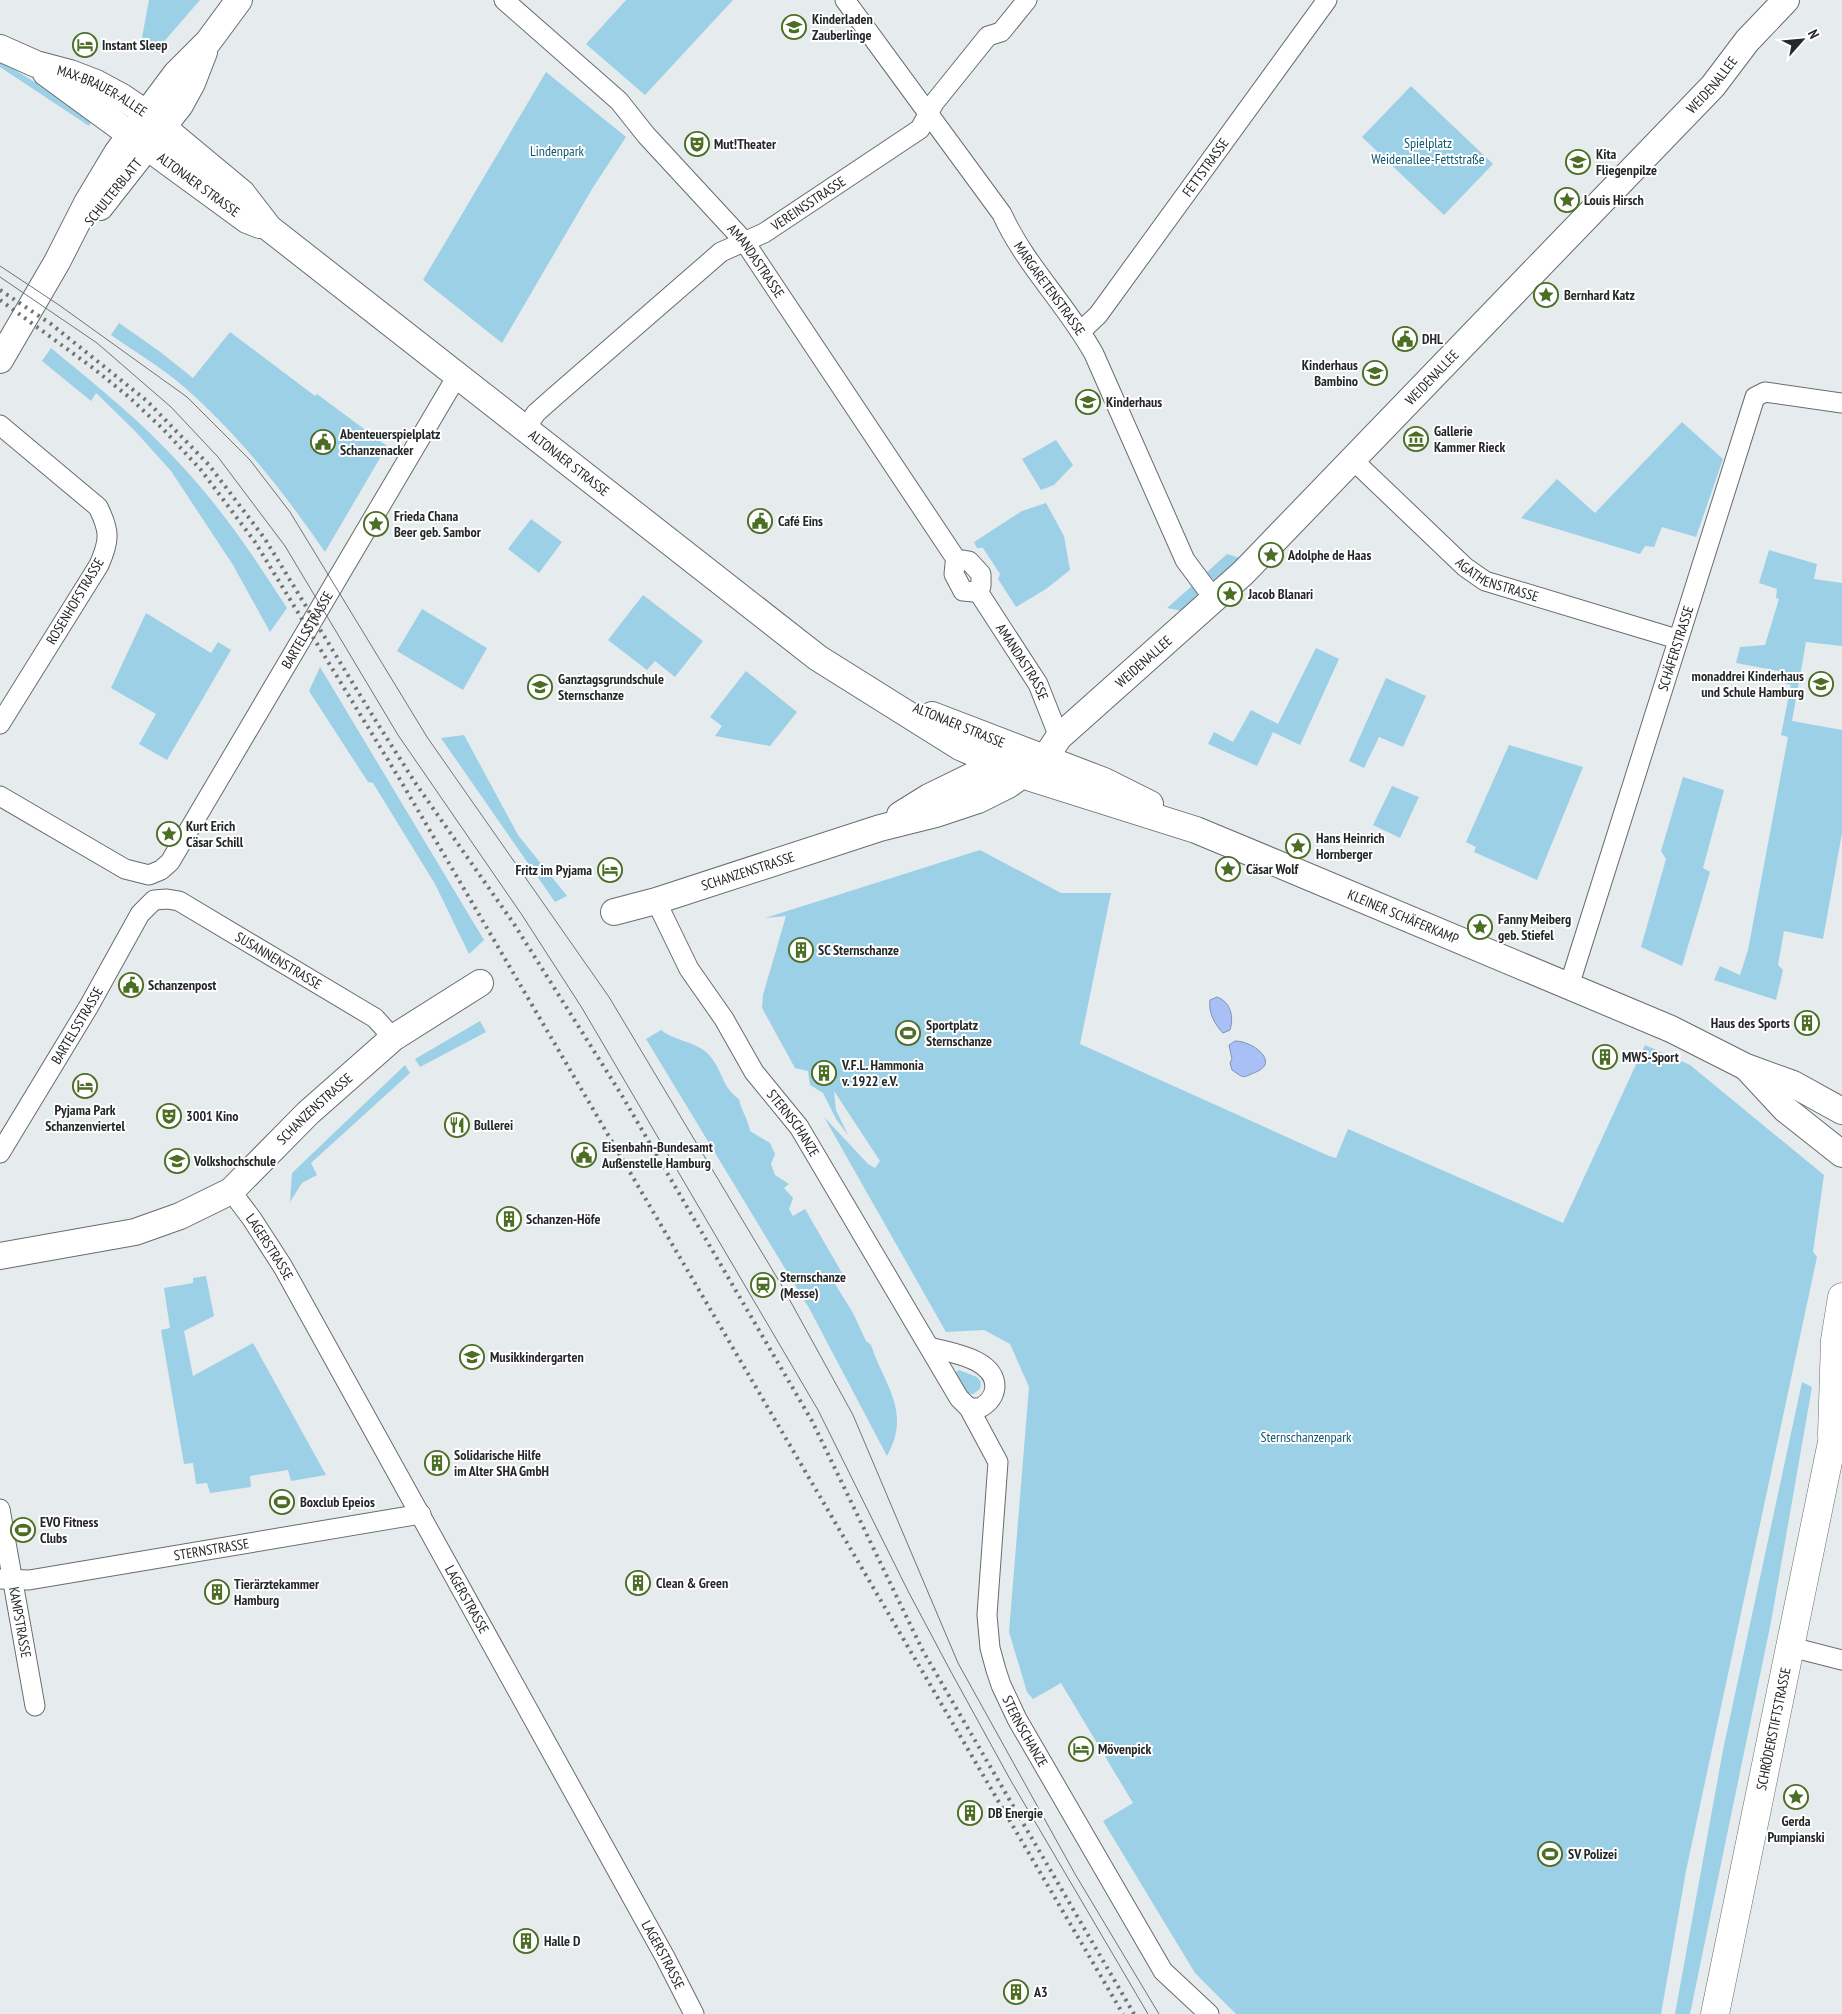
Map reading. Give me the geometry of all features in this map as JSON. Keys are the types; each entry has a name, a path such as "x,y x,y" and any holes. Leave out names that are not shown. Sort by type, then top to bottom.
{"main road":[{"name":"SCHRÖDERSTIFTSTRASSE","path":"1832,1442 1835,1340 1842,1297"},
{"name":"SCHRÖDERSTIFTSTRASSE","path":"1715,2014 1792,1647 1832,1442 1842,1415"}],"street":[{"name":"SCHULTERBLATT","path":"0,360 57,262 147,131 176,74 208,42 239,0"},
{"name":"AMANDASTRASSE","path":"504,0 619,101 646,135 744,241 958,562 953,572 960,588 967,592 977,590 1038,684 1059,737"},
{"name":"MARGARETENSTRASSE","path":"845,0 1002,214 1011,235 1081,331 1094,354 1185,560 1214,599"},
{"name":"VEREINSSTRASSE","path":"525,430 536,413 548,402 718,254 764,233 916,131 924,122 942,91 988,36 1000,32 1027,0"},
{"name":"FETTSTRASSE","path":"1081,331 1098,315 1327,0"},
{"name":"WEIDENALLEE","path":"1030,761 1250,566 1713,86 1747,41 1786,0"},
{"name":"MAX-BRAUER-ALLEE","path":"0,48 36,64 70,73 96,83 122,97 147,131"},
{"name":"ALTONAER STRASSE","path":"147,131 247,220 269,228 818,658 873,691 938,735 996,764"},
{"name":"BARTELSSTRASSE","path":"0,796 125,869 148,875 161,870 170,862 457,376"},
{"name":"SCHÄFERSTRASSE","path":"1569,986 1754,397 1765,392 1842,403"},
{"name":"ROSENHOFSTRASSE","path":"0,425 98,507 107,524 108,544 99,564 0,724"},
{"name":"AGATHENSTRASSE","path":"1353,460 1465,567 1485,580 1677,639"},
{"name":"ALTONAER STRASSE","path":"873,691 1030,761"},
{"name":"KLEINER SCHÄFERKAMP","path":"1030,761 1121,789 1196,830"},
{"name":"KLEINER SCHÄFERKAMP","path":"1030,761 1056,787 1196,830 1442,931 1670,1030 1746,1067 1793,1084 1842,1111"},
{"name":"SCHANZENSTRASSE","path":"880,828 929,797 996,764 1030,761"},
{"name":"SCHANZENSTRASSE","path":"614,912 656,901 880,828 936,814 978,800 1030,761"},
{"path":"978,800 1025,790 1056,787"},
{"name":"BARTELSSTRASSE","path":"0,1152 89,1006 140,914 154,900"},
{"name":"SUSANNENSTRASSE","path":"154,900 179,901 375,1018 393,1038"},
{"name":"STERNSCHANZE","path":"656,901 689,969 724,1019 759,1079 790,1113 799,1126 959,1398 969,1408 998,1462 987,1615 990,1648 1000,1685 1017,1719 1164,1970 1209,2014"},
{"name":"SCHANZENSTRASSE","path":"0,1256 135,1232 180,1216 231,1191 308,1112 393,1038 480,983"},
{"name":"KLEINER SCHÄFERKAMP","path":"1746,1067 1785,1109 1842,1154"},
{"name":"LAGERSTRASSE","path":"231,1191 252,1219 283,1267 666,1957 694,2014"},
{"path":"930,1347 965,1357 980,1363 988,1369 995,1385 992,1399 980,1408 969,1408"},
{"name":"KAMPSTRASSE","path":"0,1509 6,1579 35,1706"},
{"name":"STERNSTRASSE","path":"6,1579 29,1580 421,1514"},
{"path":"1792,1647 1842,1660"}],"green space":[{"path":"149,0 200,0 155,52 140,48"},
{"path":"626,0 733,0 645,95 586,44"},
{"path":"0,61 94,118 89,126 0,67"},
{"name":"Lindenpark","path":"546,72 626,137 592,189 502,343 423,280"},
{"name":"Spielplatz Weidenallee-Fettstraße","path":"1411,86 1493,164 1444,215 1362,137"},
{"name":"Abenteuerspielplatz Schanzenacker","path":"119,323 193,378 230,332 315,396 317,394 387,446 325,552 259,464 223,424 175,379 111,335"},
{"path":"51,348 151,434 196,482 224,516 287,608 270,632 233,565 171,471 135,431 96,393 91,401 42,361"},
{"path":"1682,422 1723,459 1696,537 1662,527 1654,547 1645,546 1640,554 1521,518 1557,479 1595,513"},
{"path":"1056,440 1073,465 1054,485 1041,490 1022,459"},
{"path":"1046,503 1064,536 1070,570 1046,589 1016,607 998,579 1000,574 983,548 977,548 974,542 1022,511"},
{"path":"531,519 562,542 539,573 508,549"},
{"path":"1769,550 1817,564 1814,579 1842,583 1842,646 1806,642 1792,721 1842,730 1842,833 1823,939 1784,931 1778,965 1783,970 1776,1000 1714,980 1720,966 1740,975 1748,950 1788,737 1781,735 1791,685 1784,683 1784,672 1736,663 1740,647 1765,645 1779,599 1776,598 1777,589 1759,583"},
{"path":"1227,554 1240,558 1215,581 1206,573"},
{"path":"1193,585 1197,592 1197,597 1182,611 1167,608"},
{"path":"643,595 703,641 675,677 655,661 647,670 608,640"},
{"path":"422,609 487,648 463,690 397,651"},
{"path":"146,613 211,653 218,642 231,650 167,760 139,744 156,714 111,688"},
{"path":"1316,648 1339,659 1300,745 1273,732 1257,766 1208,744 1214,732 1233,742 1251,710 1278,724"},
{"path":"320,667 484,940 469,954 435,884 373,783 368,782 309,691"},
{"path":"746,671 797,712 770,746 715,736 722,726 710,717"},
{"path":"1386,678 1426,696 1403,747 1379,737 1364,768 1349,761"},
{"path":"464,735 518,835 567,896 555,902 441,738"},
{"path":"1509,745 1583,767 1537,880 1474,852 1476,847 1466,842"},
{"path":"1683,777 1724,790 1703,868 1710,872 1682,966 1641,947 1666,859 1661,851"},
{"path":"1392,786 1419,797 1400,838 1373,825"},
{"name":"Sternschanzenpark","path":"980,850 1061,893 1111,893 1080,1044 1329,1156 1336,1158 1348,1129 1563,1223 1645,1045 1690,1065 1824,1175 1813,1252 1817,1257 1686,1871 1661,2014 1236,2014 1195,1973 1103,1821 1133,1803 1061,1683 1033,1699 1027,1692 1009,1632 1029,1387 1010,1344 984,1330 946,1332 824,1117 868,1164 875,1168 880,1161 834,1091 836,1110 848,1135 836,1119 823,1093 810,1085 808,1071 795,1068 762,1008 763,995 786,916 765,918"},
{"path":"480,1021 486,1032 420,1067 415,1059"},
{"path":"661,1030 699,1047 714,1061 729,1090 739,1099 750,1131 770,1143 775,1154 771,1164 775,1175 789,1184 784,1188 793,1198 789,1209 793,1216 805,1209 842,1273 832,1279 853,1313 866,1341 871,1345 893,1399 897,1425 894,1440 887,1456 809,1308 646,1039"},
{"path":"405,1065 410,1073 311,1163 317,1175 302,1183 290,1202 292,1173"},
{"path":"206,1276 214,1316 184,1331 193,1376 253,1343 326,1475 291,1481 288,1470 250,1476 251,1487 210,1493 207,1483 196,1484 193,1463 184,1464 161,1330 170,1328 164,1288 193,1283 193,1278"},
{"path":"959,1370 977,1377 981,1382 980,1389 973,1394 967,1393 955,1373"},
{"path":"1802,1382 1812,1387 1771,1622 1690,2014 1675,2014 1723,1750"}],"shaded area":[{"path":"1217,997 1226,1002 1232,1020 1230,1030 1223,1033 1217,1026 1210,1009 1210,1000"},
{"path":"1235,1041 1249,1044 1256,1048 1265,1058 1263,1068 1244,1077 1232,1070 1229,1045"}],"tram line":[{"path":"0,266 59,305 187,397 250,460 290,512 427,737 609,997 782,1286 853,1415 958,1663 1075,1874 1159,2014"},
{"path":"0,277 97,343 171,407 218,457 285,546 398,735 522,915 582,1008 818,1410 908,1591 950,1670 1011,1781 1148,2014"}],"railway":[{"path":"0,290 51,324 147,401 209,465 265,539 416,784 514,924 621,1094 812,1421 923,1651 1134,2014"},
{"path":"0,300 93,368 129,397 163,429 201,470 255,542 402,783 1123,2014"}],"place":[{"name":"Kinderladen Zauberlinge","path":"794,27"},
{"name":"Instant Sleep","path":"85,45"},
{"name":"Mut!Theater","path":"697,144"},
{"name":"Kita Fliegenpilze","path":"1578,162"},
{"name":"Louis Hirsch","path":"1567,200"},
{"name":"Bernhard Katz","path":"1546,295"},
{"name":"DHL","path":"1405,339"},
{"name":"Kinderhaus Bambino","path":"1375,373"},
{"name":"Kinderhaus","path":"1088,402"},
{"name":"Gallerie Kammer Rieck","path":"1416,439"},
{"name":"Abenteuerspielplatz Schanzenacker","path":"323,442"},
{"name":"Café Eins","path":"760,521"},
{"name":"Frieda Chana Beer geb. Sambor","path":"376,524"},
{"name":"Adolphe de Haas","path":"1271,555"},
{"name":"Jacob Blanari","path":"1230,594"},
{"name":"monaddrei Kinderhaus und Schule Hamburg","path":"1821,684"},
{"name":"Ganztagsgrundschule Sternschanze","path":"540,687"},
{"name":"Kurt Erich Cäsar Schill","path":"169,834"},
{"name":"Hans Heinrich Hornberger","path":"1298,846"},
{"name":"Cäsar Wolf","path":"1228,869"},
{"name":"Fritz im Pyjama","path":"610,870"},
{"name":"Fanny Meiberg geb. Stiefel","path":"1480,927"},
{"name":"SC Sternschanze","path":"801,950"},
{"name":"Schanzenpost","path":"131,985"},
{"name":"Haus des Sports","path":"1807,1023"},
{"name":"Sportplatz Sternschanze","path":"908,1033"},
{"name":"MWS-Sport","path":"1605,1057"},
{"name":"V.F.L. Hammonia v. 1922 e.V.","path":"824,1073"},
{"name":"Pyjama Park Schanzenviertel","path":"85,1086"},
{"name":"3001 Kino","path":"169,1116"},
{"name":"Bullerei","path":"457,1125"},
{"name":"Eisenbahn-Bundesamt Außenstelle Hamburg","path":"584,1155"},
{"name":"Volkshochschule","path":"177,1161"},
{"name":"Schanzen-Höfe","path":"509,1219"},
{"name":"Sternschanze (Messe)","path":"763,1285"},
{"name":"Musikkindergarten","path":"472,1357"},
{"name":"Solidarische Hilfe im Alter SHA GmbH","path":"437,1463"},
{"name":"Boxclub Epeios","path":"282,1502"},
{"name":"EVO Fitness Clubs","path":"23,1530"},
{"name":"Clean & Green","path":"638,1583"},
{"name":"Tierärztekammer Hamburg","path":"217,1592"},
{"name":"Mövenpick","path":"1081,1749"},
{"name":"Gerda Pumpianski","path":"1796,1797"},
{"name":"DB Energie","path":"970,1813"},
{"name":"SV Polizei","path":"1550,1854"},
{"name":"Halle D","path":"526,1941"},
{"name":"A3","path":"1016,1992"}]}
